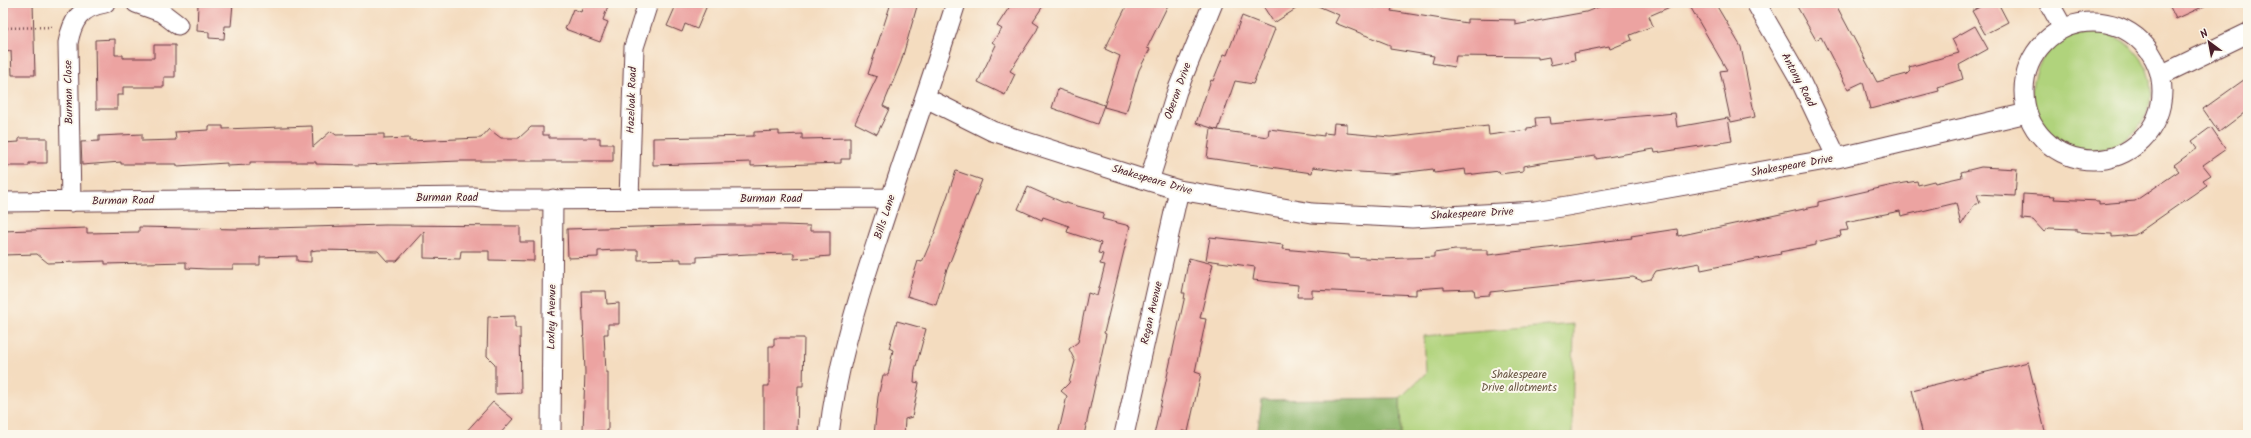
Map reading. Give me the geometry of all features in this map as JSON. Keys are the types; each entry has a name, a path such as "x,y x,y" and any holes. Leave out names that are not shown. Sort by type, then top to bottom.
{"street":[{"path":"71,26 78,15 98,4 104,3"},
{"path":"136,3 164,8 178,25"},
{"name":"Hazeloak Road","path":"629,199 634,47 648,3"},
{"name":"Bills Lane","path":"830,435 832,409 842,362 859,298 956,3"},
{"name":"Oberon Drive","path":"1149,181 1177,91 1213,3"},
{"name":"Antony Road","path":"1756,3 1799,78 1837,158"},
{"path":"2049,3 2063,28"},
{"path":"2083,22 2104,22 2123,28 2140,40 2149,51 2160,75 2162,94 2159,113 2150,130 2137,144 2115,156 2102,160 2083,160 2065,155 2048,145 2036,131 2027,114 2023,94 2025,74 2033,55 2046,39 2063,28 2083,22"},
{"name":"Burman Close","path":"71,26 68,43 71,202"},
{"path":"2160,75 2248,33"},
{"name":"Shakespeare Drive","path":"926,98 992,131 1180,190 1312,213 1412,218 1535,211 1567,206 1837,158 2027,114"},
{"name":"Regan Avenue","path":"1124,435 1180,190"},
{"name":"Burman Road","path":"3,202 473,197 503,200 891,198"},
{"name":"Loxley Avenue","path":"551,435 553,199"}],"path":[{"path":"3,28 71,26"}],"green space":[{"path":"2092,32 2114,37 2125,42 2141,58 2146,69 2151,91 2146,113 2141,124 2125,140 2114,145 2092,150 2070,145 2059,140 2043,124 2038,113 2033,91 2038,69 2043,58 2059,42 2070,37"},
{"name":"Shakespeare Drive allotments","path":"1574,324 1572,435 1401,435 1400,398 1426,373 1424,336"},
{"path":"1400,398 1401,435 1257,435 1262,400"}],"building":[{"path":"5,3 33,3 35,75 12,75 11,51 4,52"},
{"path":"198,3 233,3 231,26 225,26 224,39 209,38 209,32 197,31"},
{"path":"584,3 609,3 603,20 608,22 600,42 565,29 573,9 581,12"},
{"path":"677,3 708,3 697,29 685,24 682,32 667,26"},
{"path":"891,3 918,3 901,62 883,106 889,109 877,134 855,123 877,77 868,74"},
{"path":"1012,3 1045,3 1033,21 1039,25 1037,30 1010,71 1015,74 1005,95 978,82 996,45 992,42 1002,29 997,26"},
{"path":"1128,3 1169,3 1147,48 1150,49 1139,70 1126,113 1104,107 1120,56 1105,49"},
{"path":"1261,3 1305,3 1274,23"},
{"path":"1311,3 1361,3 1375,8 1377,3 1394,3 1391,11 1467,23 1467,19 1515,20 1515,25 1586,12 1609,3 1679,3 1649,16 1653,26 1630,35 1632,40 1610,49 1609,46 1574,53 1575,60 1551,65 1549,57 1538,59 1538,57 1456,56 1454,67 1432,63 1434,56 1390,49 1390,45 1335,23 1339,15"},
{"path":"1688,3 1715,3 1741,47 1755,117 1731,122 1720,71 1727,70"},
{"path":"1795,3 1835,3 1877,82 1907,74 1910,71 1909,67 1959,53 1952,39 1975,26 1988,49 1959,65 1963,79 1938,87 1939,91 1870,109 1863,82 1848,89 1821,37 1816,40"},
{"path":"1987,3 1998,3 2008,22 1985,34 1972,11"},
{"path":"2168,3 2211,3 2176,19"},
{"path":"1242,16 1275,29 1253,84 1235,81 1218,130 1196,123 1211,80 1213,81 1224,54 1227,55"},
{"path":"115,39 115,55 123,55 123,58 154,58 154,45 175,45 175,77 164,77 164,87 123,87 123,95 117,95 117,109 96,109 95,40"},
{"path":"2248,77 2248,110 2219,132 2203,109"},
{"path":"1058,89 1104,105 1097,124 1052,108"},
{"path":"1675,113 1677,127 1728,118 1732,141 1655,153 1654,149 1596,159 1596,156 1547,162 1523,166 1523,171 1500,174 1499,171 1466,175 1465,169 1434,173 1433,169 1392,174 1343,171 1313,167 1312,173 1207,158 1211,129 1268,137 1269,129 1324,136 1324,133 1333,134 1334,123 1347,124 1347,133 1390,137 1488,126 1489,135 1527,130 1527,128 1536,127 1535,118 1549,117 1550,124"},
{"path":"209,126 223,126 223,129 312,126 313,147 331,131 336,135 384,134 384,139 409,138 409,141 481,138 489,129 501,138 519,138 531,127 543,127 543,135 549,135 549,138 600,138 600,144 613,144 613,161 459,161 361,165 316,164 316,162 250,162 250,165 227,166 227,163 177,166 177,164 121,164 121,162 82,165 81,142 99,141 99,136 142,134 142,141 176,140 175,132 209,130"},
{"path":"2211,127 2226,149 2203,165 2211,175 2203,180 2207,185 2135,235 2112,237 2112,234 2076,232 2076,229 2049,228 2044,232 2033,220 2022,219 2023,194 2055,196 2054,199 2099,201 2099,204 2135,201 2179,171 2174,165 2197,148 2192,141"},
{"path":"779,131 779,135 802,134 802,139 850,138 850,159 841,159 841,163 751,166 751,162 653,165 653,138 754,136 754,132"},
{"path":"19,138 47,138 47,163 29,163 29,166 3,166 3,143 19,142"},
{"path":"1981,167 2017,169 2015,196 1977,194 1980,203 1974,205 1961,225 1956,203 1901,216 1900,211 1846,222 1848,230 1840,231 1841,236 1816,242 1816,245 1780,252 1781,254 1701,270 1700,263 1656,271 1651,279 1642,281 1633,277 1490,292 1490,295 1475,296 1474,289 1444,290 1444,287 1416,289 1416,295 1312,290 1312,297 1297,297 1298,285 1253,280 1255,267 1206,260 1210,237 1283,245 1282,249 1349,255 1349,257 1382,259 1434,257 1434,253 1455,250 1488,250 1488,255 1632,238 1631,236 1677,229 1678,236 1818,206 1818,202 1893,185 1917,181 1918,185 1962,177 1961,172"},
{"path":"956,171 982,180 946,272 936,305 907,296 918,261 922,262 935,232"},
{"path":"1028,187 1062,202 1104,213 1102,219 1130,226 1104,333 1106,334 1084,435 1058,435 1067,396 1061,391 1069,383 1075,361 1069,349 1078,342 1088,293 1097,296 1105,265 1100,264 1103,254 1098,253 1101,243 1067,232 1069,226 1043,217 1042,220 1018,209"},
{"path":"385,225 520,226 520,242 534,242 534,261 489,260 489,251 461,251 460,259 424,258 424,231 397,261 387,261 378,251 317,250 311,251 311,262 297,261 297,256 260,257 260,265 233,265 233,269 207,269 186,268 186,262 105,264 105,261 48,263 37,254 3,255 3,231 87,228 87,233 139,232 139,227 236,229"},
{"path":"713,225 810,226 810,231 830,231 830,256 794,259 794,253 749,254 697,257 697,262 681,262 681,259 638,260 638,250 616,250 598,251 598,257 568,258 567,229"},
{"path":"1189,258 1213,264 1200,318 1206,319 1195,372 1201,374 1188,432 1182,431 1181,435 1154,435 1184,300 1185,293 1182,293"},
{"path":"582,291 606,291 607,304 619,303 619,324 608,324 608,334 604,334 606,372 608,372 608,431 583,431 585,372"},
{"path":"515,316 515,328 520,328 521,393 495,394 495,364 487,356 488,317"},
{"path":"897,321 926,329 915,370 914,382 919,383 912,417 905,419 904,435 874,435 878,397 883,375 888,375 893,350 889,348"},
{"path":"774,338 804,338 803,386 798,386 797,435 764,435 764,386 769,386 769,346 774,346"},
{"path":"2028,362 2046,435 1923,435 1912,390"},
{"path":"493,402 513,419 499,435 463,435"}]}
